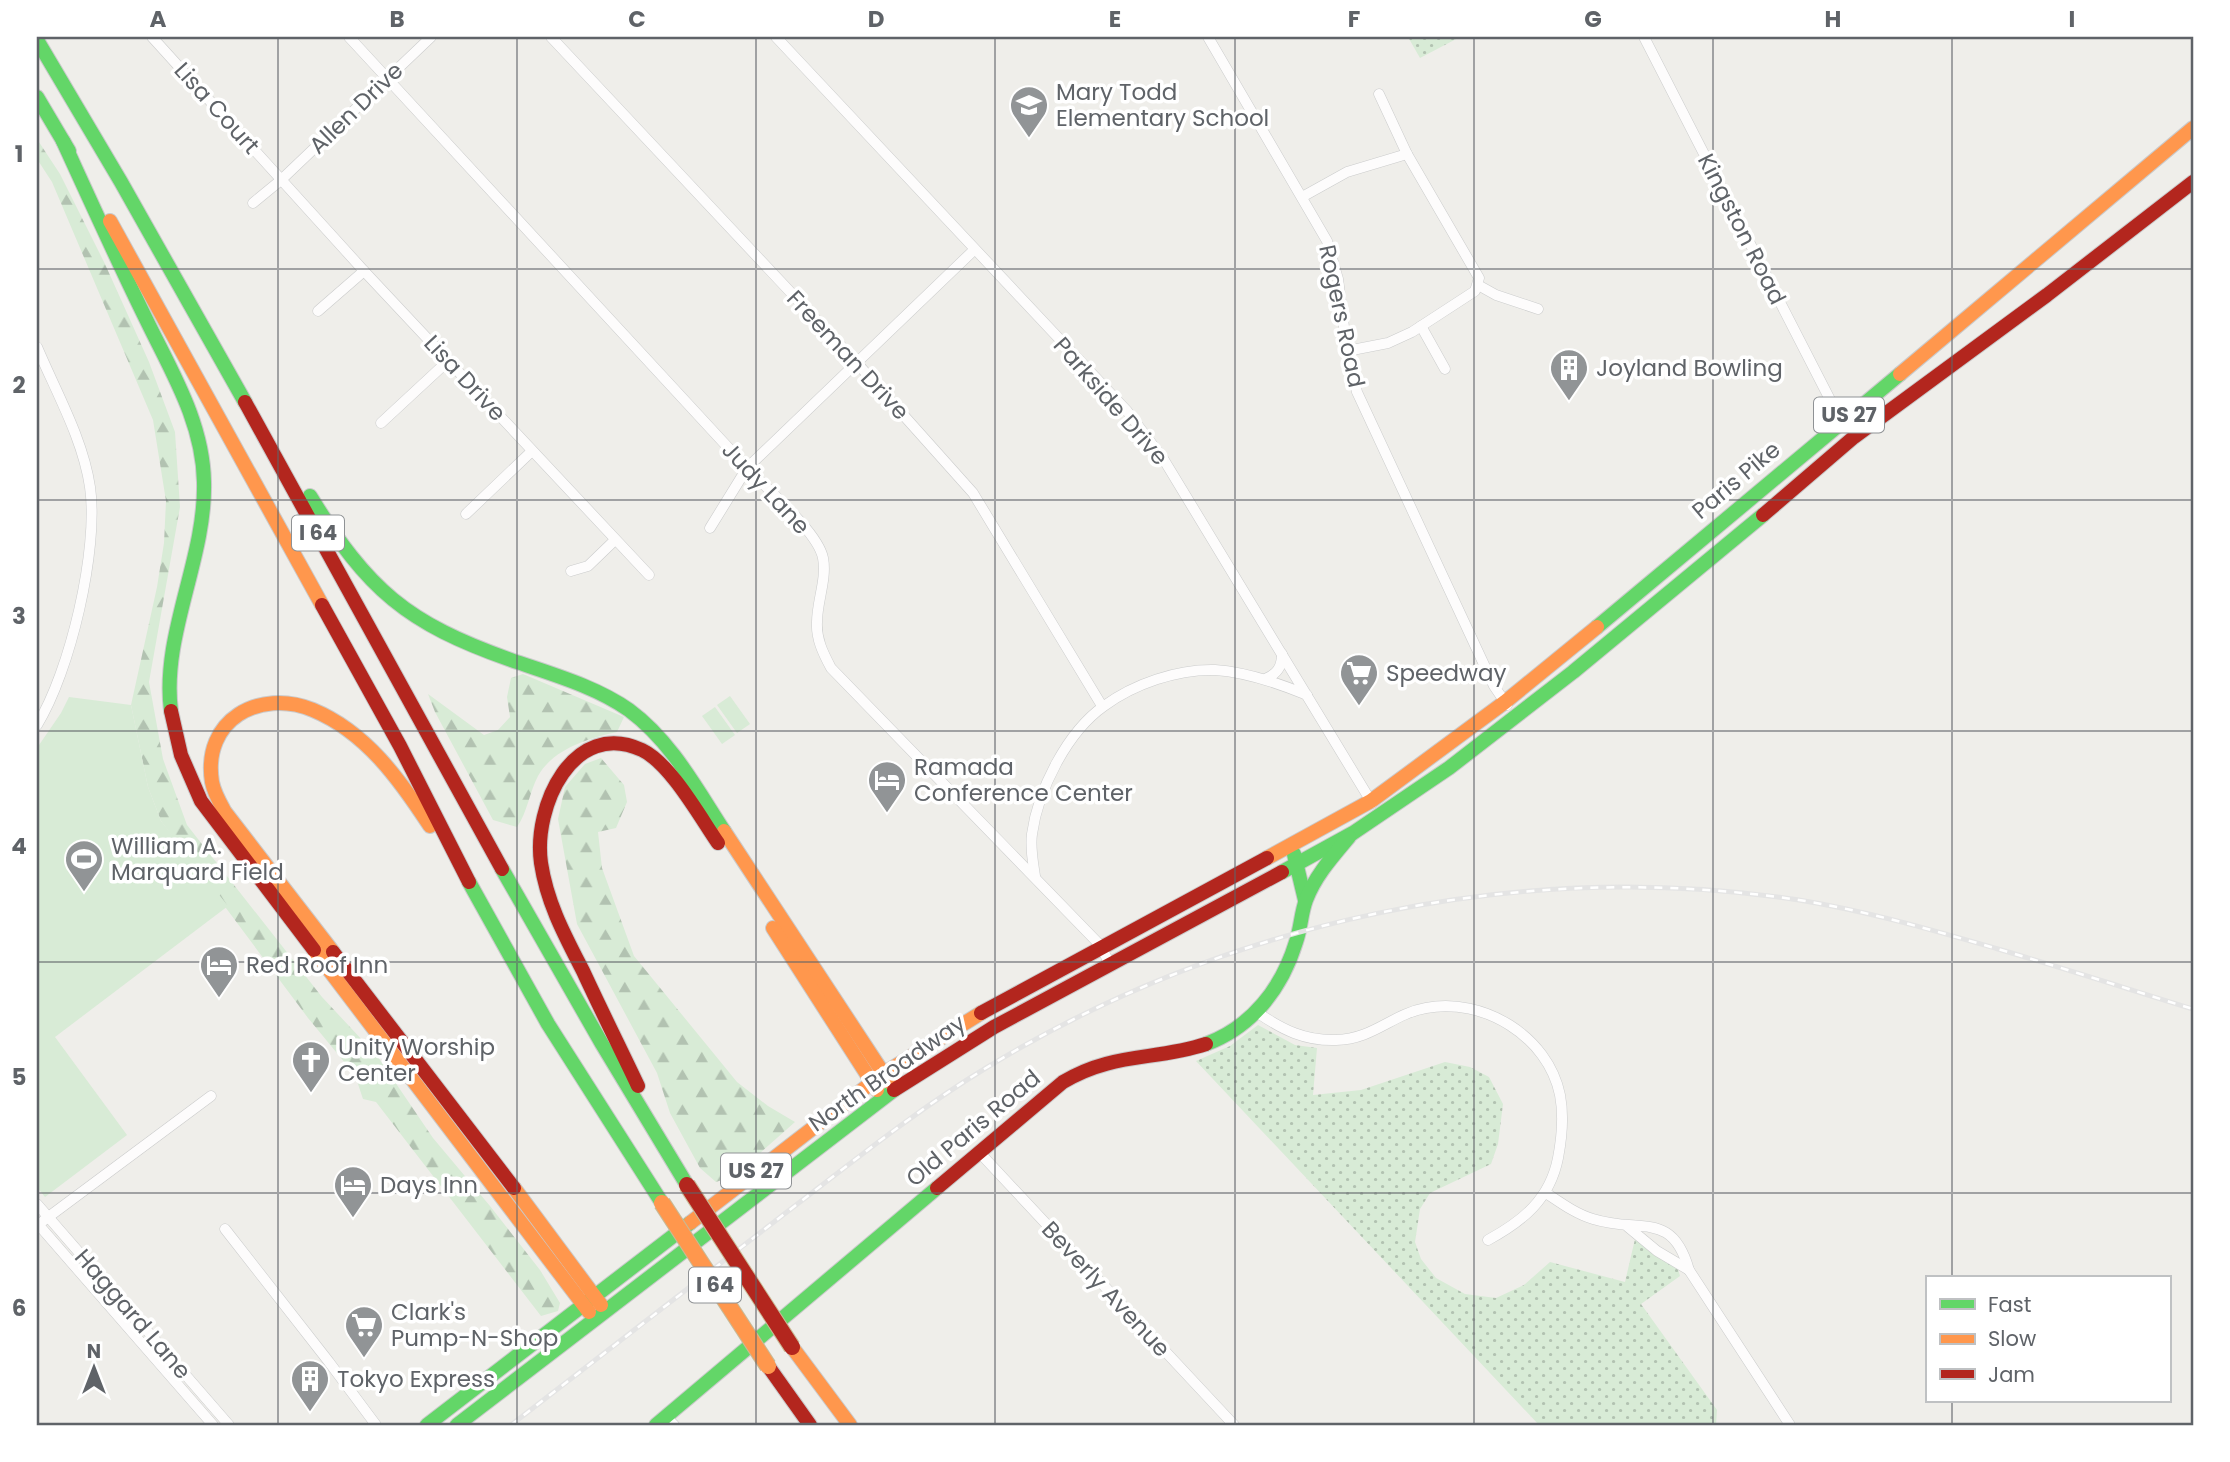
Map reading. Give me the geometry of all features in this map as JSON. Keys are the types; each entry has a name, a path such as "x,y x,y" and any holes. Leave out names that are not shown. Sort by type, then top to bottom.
{"main road":[{"name":"I 64","path":"37,40 114,166 225,363 484,838 593,1031 668,1155 792,1347 850,1425"},
{"name":"I 64","path":"37,97 124,244 400,746 476,895 565,1053 768,1366 810,1425"},
{"name":"Paris Pike","path":"1375,808 2193,128"},
{"path":"63,141 187,405 199,439 205,483 204,505 175,645 169,703 175,736 188,778 201,801 600,1315"},
{"name":"Paris Pike","path":"1293,845 1375,808 1449,768 1707,563 1854,437 2048,295 2193,183"},
{"path":"225,363 343,549 390,599 415,617 445,632 615,701 636,716 670,749 888,1094"},
{"path":"1841,421 1854,437"},
{"path":"476,895 400,781 375,752 355,734 333,720 289,702 269,701 238,713 218,737 213,750 211,774 213,786 225,812 487,1152 588,1300"},
{"path":"668,1155 648,1105 550,904 543,877 540,830 549,792 564,769 586,749 612,743 635,747 654,757 663,766 878,1078"},
{"name":"North Broadway","path":"457,1425 888,1094 994,1027 1353,833 1375,808"},
{"name":"Old Paris Road","path":"666,1422 1046,1094 1082,1071 1105,1063 1198,1048 1227,1034 1258,1013 1272,995 1288,965 1306,900 1330,860 1353,833"},
{"path":"1293,845 1301,861 1313,870 1315,883"},
{"name":"North Broadway","path":"428,1425 878,1078 983,1012 1101,946 1293,845"},
{"name":"Old Paris Road","path":"1301,861 1306,900"},
{"path":"1273,876 1286,878 1295,884 1306,900"}],"street":[{"name":"Lisa Court","path":"152,37 281,180"},
{"name":"Judy Lane","path":"349,37 808,531 819,546 823,559 823,583 816,623 820,648 831,667 1101,946 1110,965"},
{"name":"Allen Drive","path":"253,203 281,180 431,37"},
{"name":"Freeman Drive","path":"551,37 856,362 973,493 1102,706"},
{"name":"Parkside Drive","path":"776,37 1126,411 1164,460 1375,808"},
{"name":"Rogers Road","path":"1209,37 1331,250 1338,279 1347,351 1357,393 1494,686 1516,716"},
{"name":"Kingston Road","path":"1644,37 1841,421"},
{"path":"1347,351 1388,343 1421,326 1475,291 1479,278 1407,155 1379,94"},
{"path":"1302,197 1347,172 1407,155"},
{"name":"Lisa Drive","path":"281,180 649,575"},
{"path":"709,528 747,468 974,250"},
{"path":"318,311 364,271"},
{"path":"1478,285 1496,295 1538,309"},
{"path":"1421,326 1445,369"},
{"path":"37,347 77,441 90,487 92,510 88,557 68,650 55,692 37,725"},
{"path":"381,423 449,360"},
{"path":"466,514 532,451"},
{"path":"571,571 588,566 615,540"},
{"path":"1265,679 1279,670 1282,654"},
{"path":"1035,877 1031,857 1038,804 1062,753 1102,706 1142,685 1177,674 1214,670 1265,679 1307,695"},
{"path":"1258,1013 1294,1035 1321,1040 1352,1039 1369,1034 1408,1013 1443,1006 1470,1008 1488,1013 1508,1024 1530,1042 1545,1060 1560,1094 1562,1138 1555,1171 1546,1193 1526,1216 1488,1240"},
{"path":"38,1224 211,1096"},
{"name":"Beverly Avenue","path":"979,1152 1234,1425"},
{"path":"1546,1193 1592,1219 1628,1227 1651,1227 1675,1238 1682,1247 1689,1270 1790,1425"},
{"name":"Haggard Lane","path":"37,1204 229,1425"},
{"name":"Haggard Lane","path":"38,1224 213,1425"},
{"path":"1628,1227 1657,1251 1689,1270"},
{"path":"225,1228 376,1425"}],"green space":[{"path":"1408,37 1460,37 1420,58"},
{"path":"37,139 60,174 105,264 149,362 175,432 180,507 149,682 163,759 187,825 322,997 378,1057 433,1138 540,1270 560,1303 558,1311 541,1316 376,1102 363,1099 355,1075 308,1018 161,821 148,787 131,705 164,543 166,501 153,420 52,182 37,159"},
{"path":"523,674 624,717 617,732 573,746 545,767 535,782 517,827 493,820 428,694 484,735 498,730 510,717 507,697 511,678"},
{"path":"730,696 750,724 737,733 717,705"},
{"path":"69,697 131,705 148,787 161,821 228,906 55,1037 127,1135 45,1197 37,1187 37,748"},
{"path":"715,707 735,735 722,744 702,716"},
{"path":"601,758 624,785 627,802 616,828 598,832 602,868 634,956 737,1082 768,1106 795,1122 734,1176 716,1182 700,1168 670,1113 657,1073 577,924 558,819 565,787 585,764"},
{"path":"1258,1025 1295,1045 1317,1048 1313,1095 1361,1090 1445,1062 1470,1067 1489,1077 1503,1104 1498,1144 1491,1164 1430,1193 1420,1209 1415,1242 1421,1259 1436,1278 1465,1294 1496,1298 1524,1285 1550,1262 1625,1282 1635,1239 1678,1269 1680,1276 1641,1304 1717,1410 1716,1425 1539,1425 1196,1061 1230,1046"}],"railway":[{"path":"511,1425 883,1139 986,1068 1078,1017 1175,974 1275,939 1378,913 1483,896 1588,888 1694,889 1799,900 1924,928 2193,1009"}],"traffic: fast":[{"path":"37,40 245,402"},
{"path":"37,97 69,151"},
{"path":"63,141 184,398 192,418 202,460 203,511 172,654 171,711"},
{"path":"1597,627 1900,374"},
{"path":"310,496 331,529 371,579 417,617 475,646 587,687 616,702 644,722 693,782 724,831"},
{"path":"1282,872 1353,833 1449,768 1573,672 1763,515"},
{"path":"1206,1044 1222,1037 1251,1016 1274,990 1290,959 1310,891 1349,837"},
{"path":"1294,854 1305,900"},
{"path":"502,869 602,1044 687,1185"},
{"path":"469,882 548,1024 662,1203"},
{"path":"457,1425 894,1090"},
{"path":"656,1425 937,1188"},
{"path":"427,1425 690,1223"}],"traffic: slow":[{"path":"1900,374 2193,128"},
{"path":"110,221 322,605"},
{"path":"1267,858 1371,801 1505,702 1597,627"},
{"path":"333,952 217,798 212,782 211,760 216,742 225,726 238,714 273,703 293,704 332,719 380,759 430,826"},
{"path":"724,831 889,1082"},
{"path":"773,928 877,1090"},
{"path":"314,950 589,1312"},
{"path":"690,1223 883,1074 981,1013"},
{"path":"514,1188 601,1305"},
{"path":"662,1203 768,1366"},
{"path":"792,1347 850,1425"}],"traffic: jam":[{"path":"1763,515 1854,437 2047,295 2193,182"},
{"path":"245,402 502,869"},
{"path":"322,605 400,746 469,882"},
{"path":"171,711 181,755 201,801 314,950"},
{"path":"638,1086 552,906 541,863 540,841 551,794 578,757 596,746 618,743 642,750 674,778 718,843"},
{"path":"981,1013 1267,858"},
{"path":"894,1090 994,1027 1282,872"},
{"path":"333,952 514,1188"},
{"path":"937,1188 1063,1082 1081,1072 1117,1061 1206,1044"},
{"path":"687,1185 792,1347"},
{"path":"768,1366 810,1425"}],"place":[{"name":"Mary Todd Elementary School","path":"1029,139"},
{"name":"Joyland Bowling","path":"1569,402"},
{"name":"Speedway","path":"1359,707"},
{"name":"Ramada Conference Center","path":"887,814"},
{"name":"William A. Marquard Field","path":"84,893"},
{"name":"Red Roof Inn","path":"219,999"},
{"name":"Unity Worship Center","path":"311,1094"},
{"name":"Days Inn","path":"353,1219"},
{"name":"Clark's Pump-N-Shop","path":"364,1359"},
{"name":"Tokyo Express","path":"310,1413"}]}
